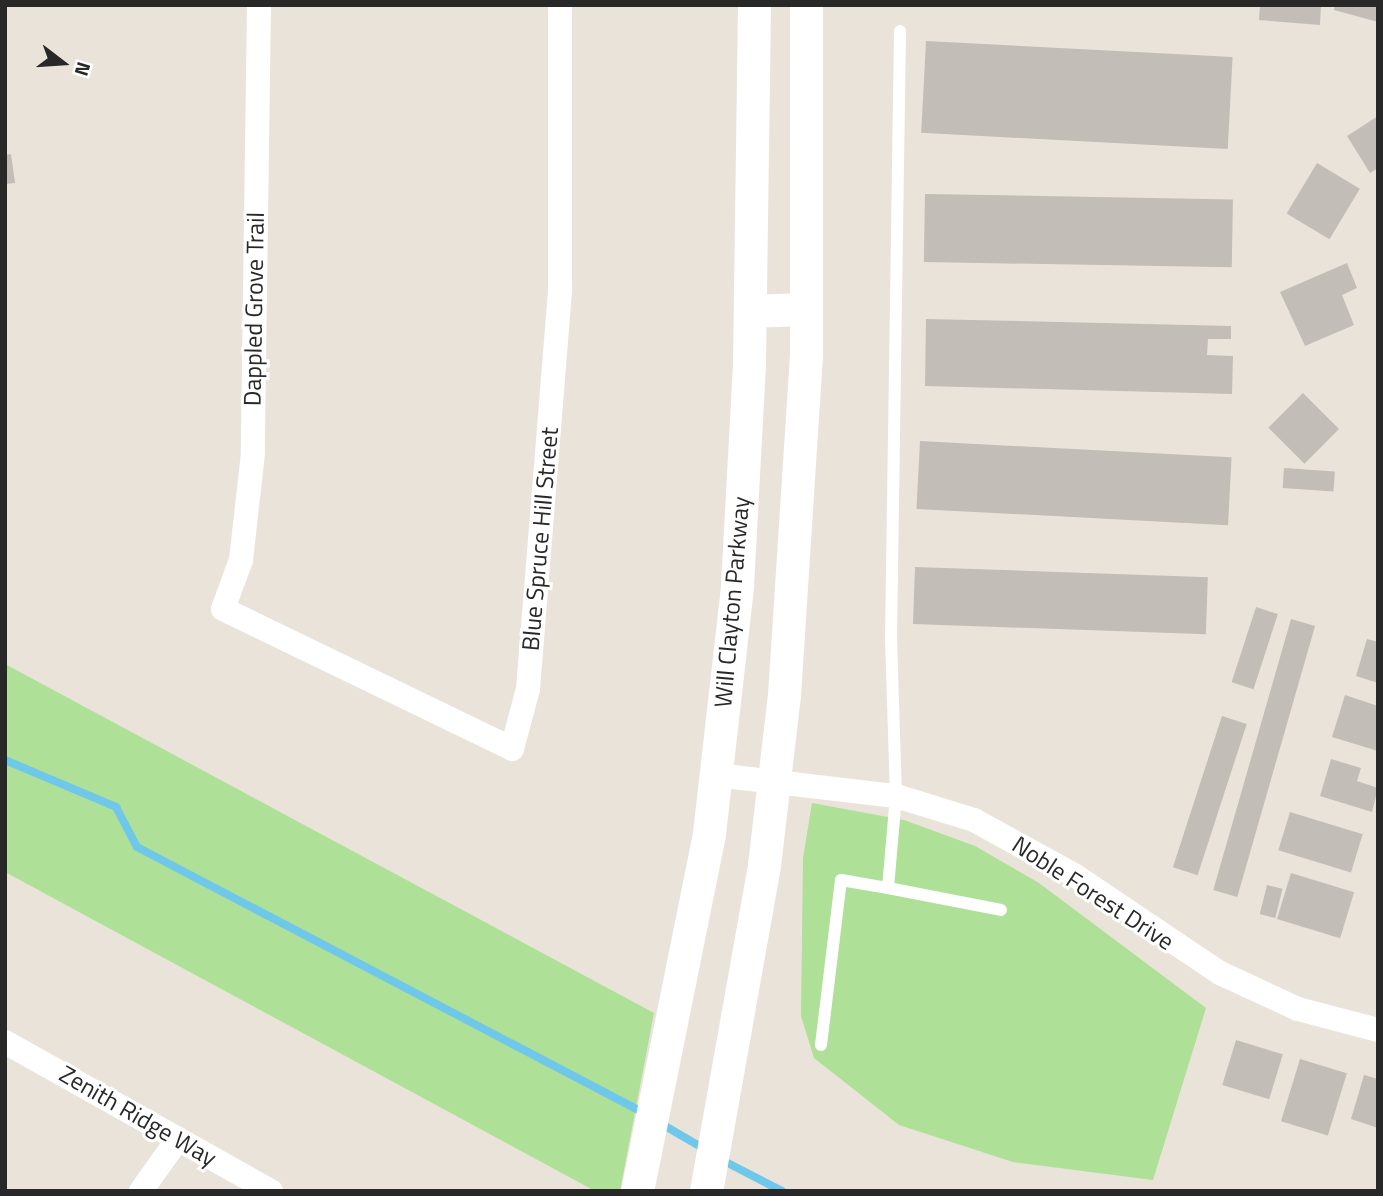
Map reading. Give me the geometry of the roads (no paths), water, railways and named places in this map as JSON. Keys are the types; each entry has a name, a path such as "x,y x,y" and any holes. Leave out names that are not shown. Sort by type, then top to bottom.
{"main road":[{"name":"Will Clayton Parkway","path":"640,1179 716,775 737,586 750,311 754,5"},
{"path":"706,1191 722,1111 774,780 792,600 806,309 806,5"},
{"path":"750,311 806,309"}],"street":[{"name":"Dappled Grove Trail","path":"223,609 241,560 253,453 258,5"},
{"name":"Blue Spruce Hill Street","path":"223,609 512,749 528,689 560,287 560,5"},
{"name":"Noble Forest Drive","path":"716,775 896,796 1017,841 1240,983 1298,1009 1378,1030"},
{"name":"Zenith Ridge Way","path":"5,1042 271,1191"},
{"path":"141,1191 178,1139"}],"lane":[{"path":"888,888 896,796 891,638 900,32"},
{"path":"821,1045 841,880 1001,910"}],"waterway":[{"path":"5,760 116,807 137,847 646,1114"},
{"path":"660,1123 706,1150"},
{"path":"720,1159 782,1191"}]}
